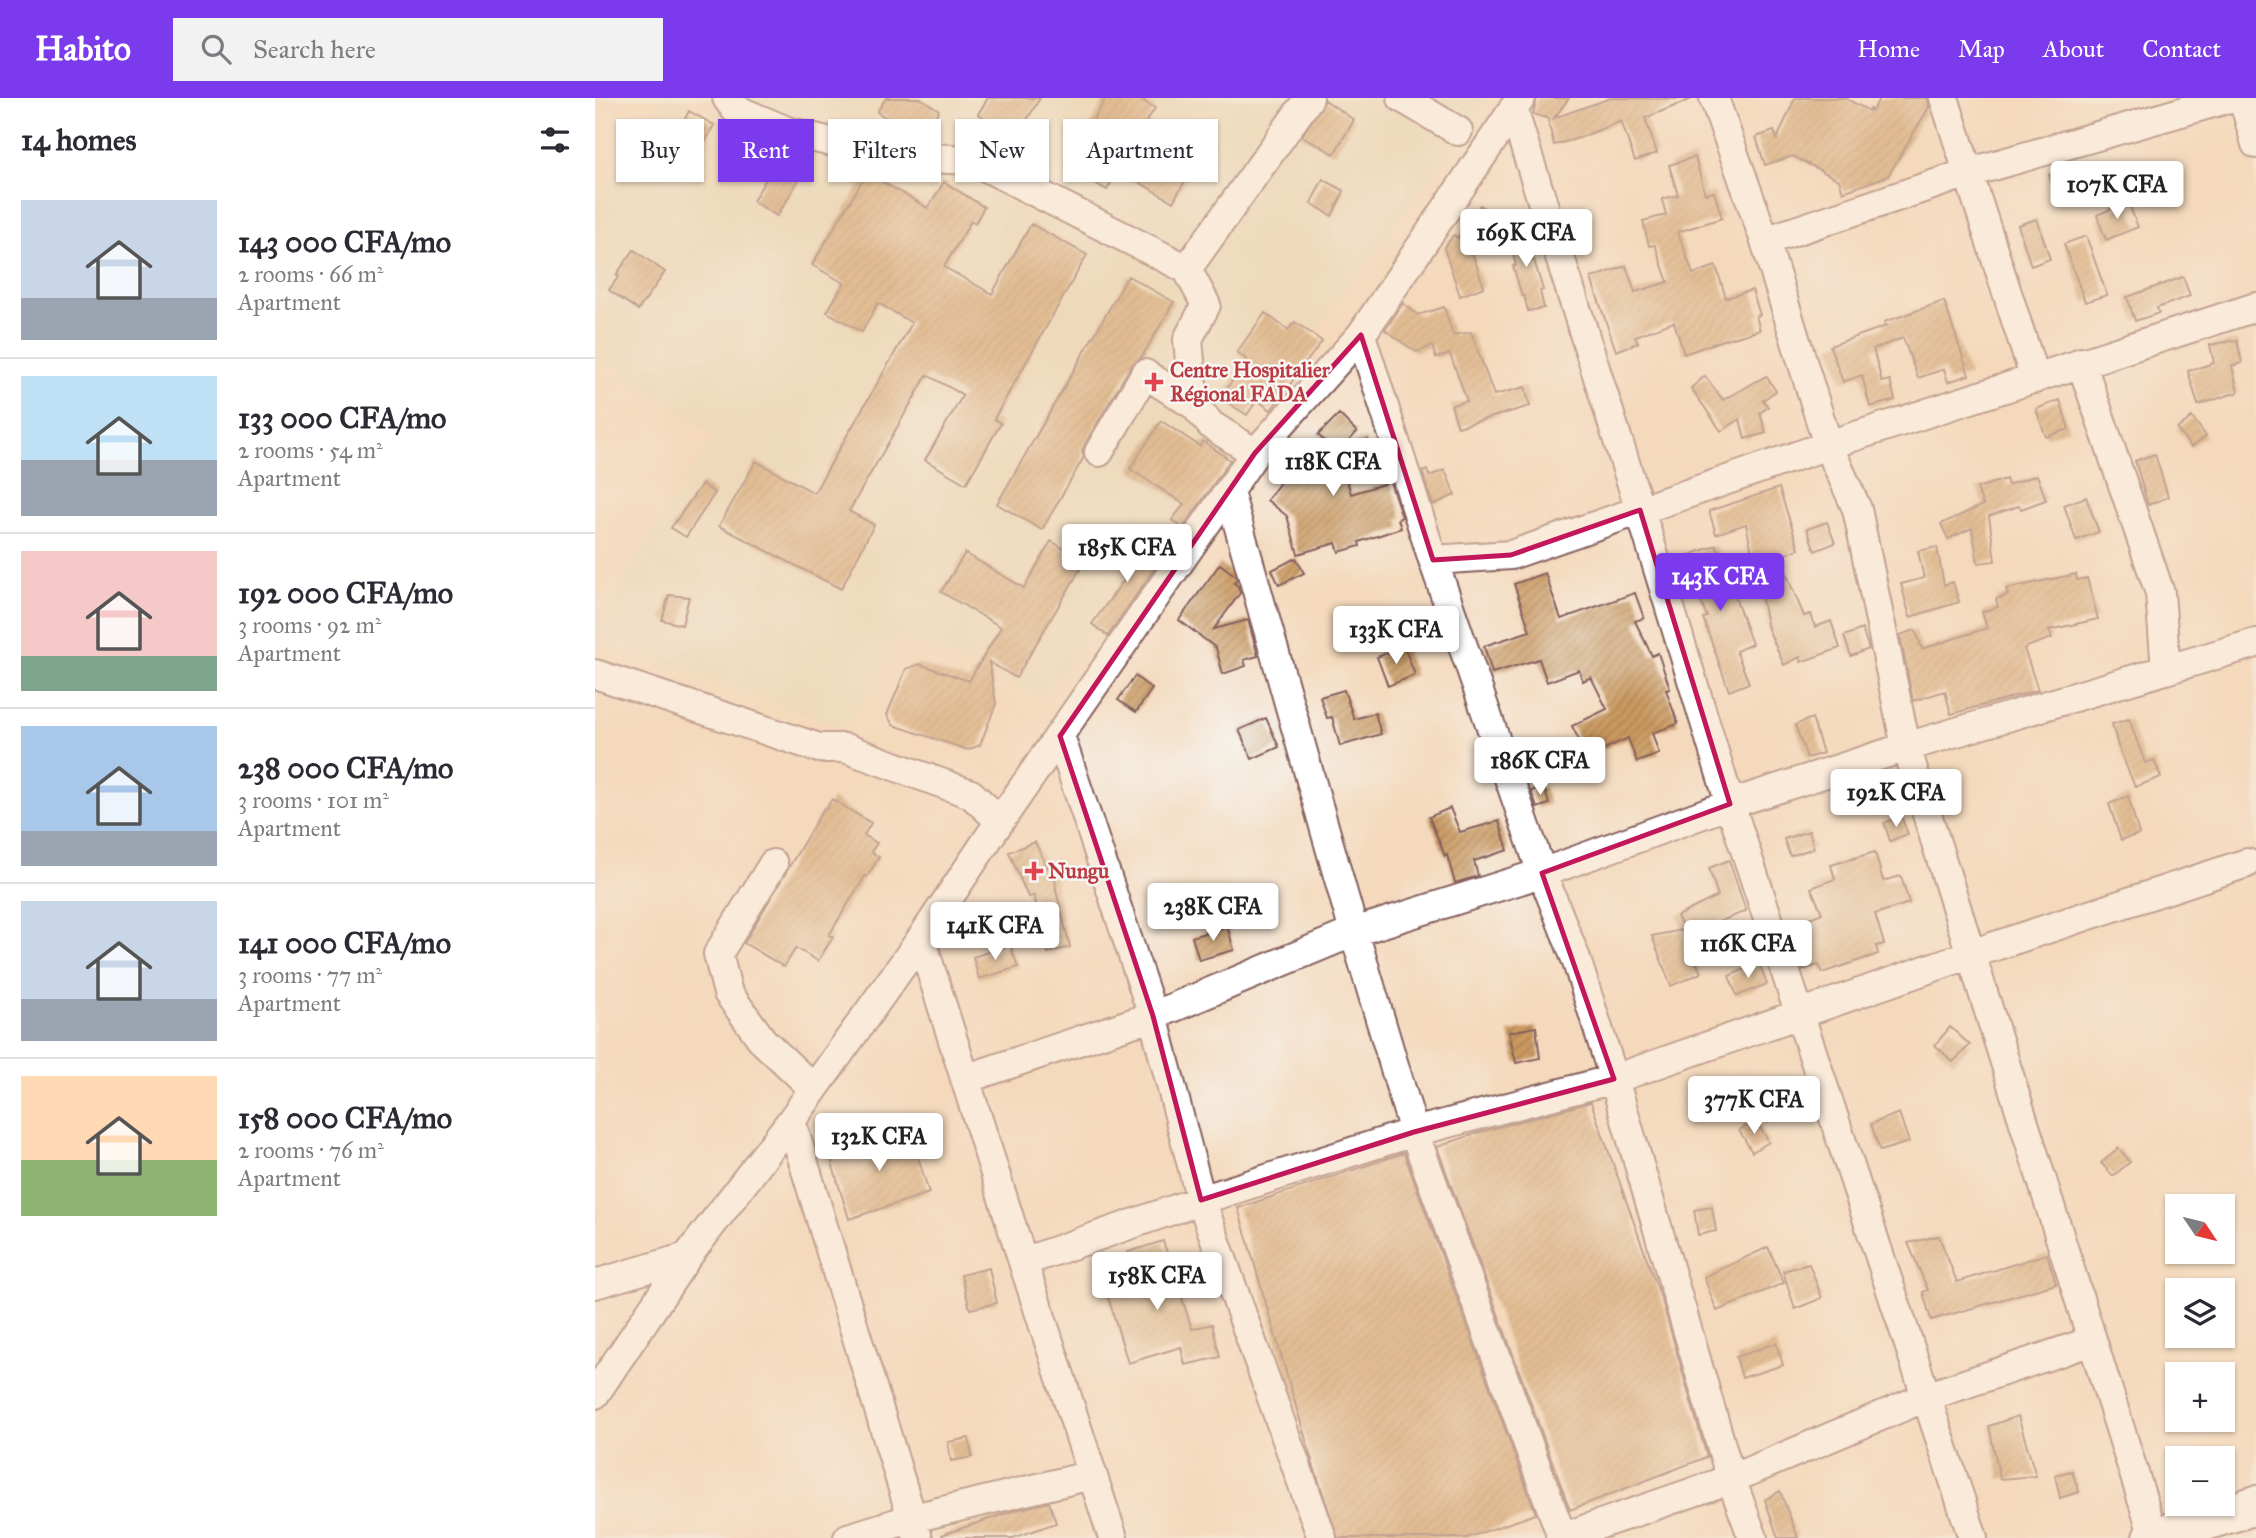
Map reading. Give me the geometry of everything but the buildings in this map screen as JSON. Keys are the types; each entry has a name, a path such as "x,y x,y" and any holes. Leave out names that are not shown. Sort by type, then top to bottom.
{"highway":[{"path":"2153,1538 2256,1505"}],"street":[{"path":"1187,269 1309,98"},
{"path":"1402,98 1458,131"},
{"path":"1714,98 1765,241 1828,445 1857,509 1906,747 2153,1538"},
{"path":"1944,98 2035,379"},
{"path":"1765,241 1968,173 2230,98"},
{"path":"2243,98 2256,144"},
{"path":"725,102 787,131 888,156 972,160 1187,269 1206,305 1188,339 1194,405"},
{"path":"595,1394 687,1257 790,1121 921,939 1255,453 1361,335 1517,103"},
{"path":"1517,103 1730,804 1973,1538"},
{"path":"1433,560 1511,555 1828,445 2256,307"},
{"path":"1361,335 1433,560 1542,873 1576,958 1731,1479 1753,1538"},
{"path":"2081,362 2160,593 2166,670"},
{"path":"1099,452 1145,374 1194,405 1212,425 1255,453"},
{"path":"1229,492 1354,932 1414,1132 1561,1538 1731,1479 1926,1397 2092,1341"},
{"path":"965,1079 1153,1016 1354,932 1542,873 1730,804 1906,747 2256,643"},
{"path":"595,674 819,748 845,748 971,794 1000,821"},
{"path":"1059,736 1153,1016 1201,1200 1322,1538"},
{"path":"1023,1262 1201,1200 1414,1132 1614,1079 1971,954 2247,863"},
{"path":"773,864 718,954 728,993 763,1041 814,1088"},
{"path":"921,939 1113,1538"},
{"path":"790,1121 916,1528"},
{"path":"595,1284 687,1257"},
{"path":"848,1538 916,1528 1092,1475"}],"highlighted area":[{"path":"1361,335 1433,560 1511,555 1640,510 1730,804 1542,873 1614,1079 1414,1132 1201,1200 1153,1016 1060,736 1255,453"}],"shaded area":[{"path":"665,98 675,98 712,121 726,98 1489,98 1044,697 899,636 848,729 595,638 595,624 713,435 595,354 595,203 616,172 616,182 704,182 704,119 651,119"}],"place":[{"name":"Centre Hospitalier Régional FADA","path":"1154,382"},
{"name":"Nungu","path":"1034,871"}]}
